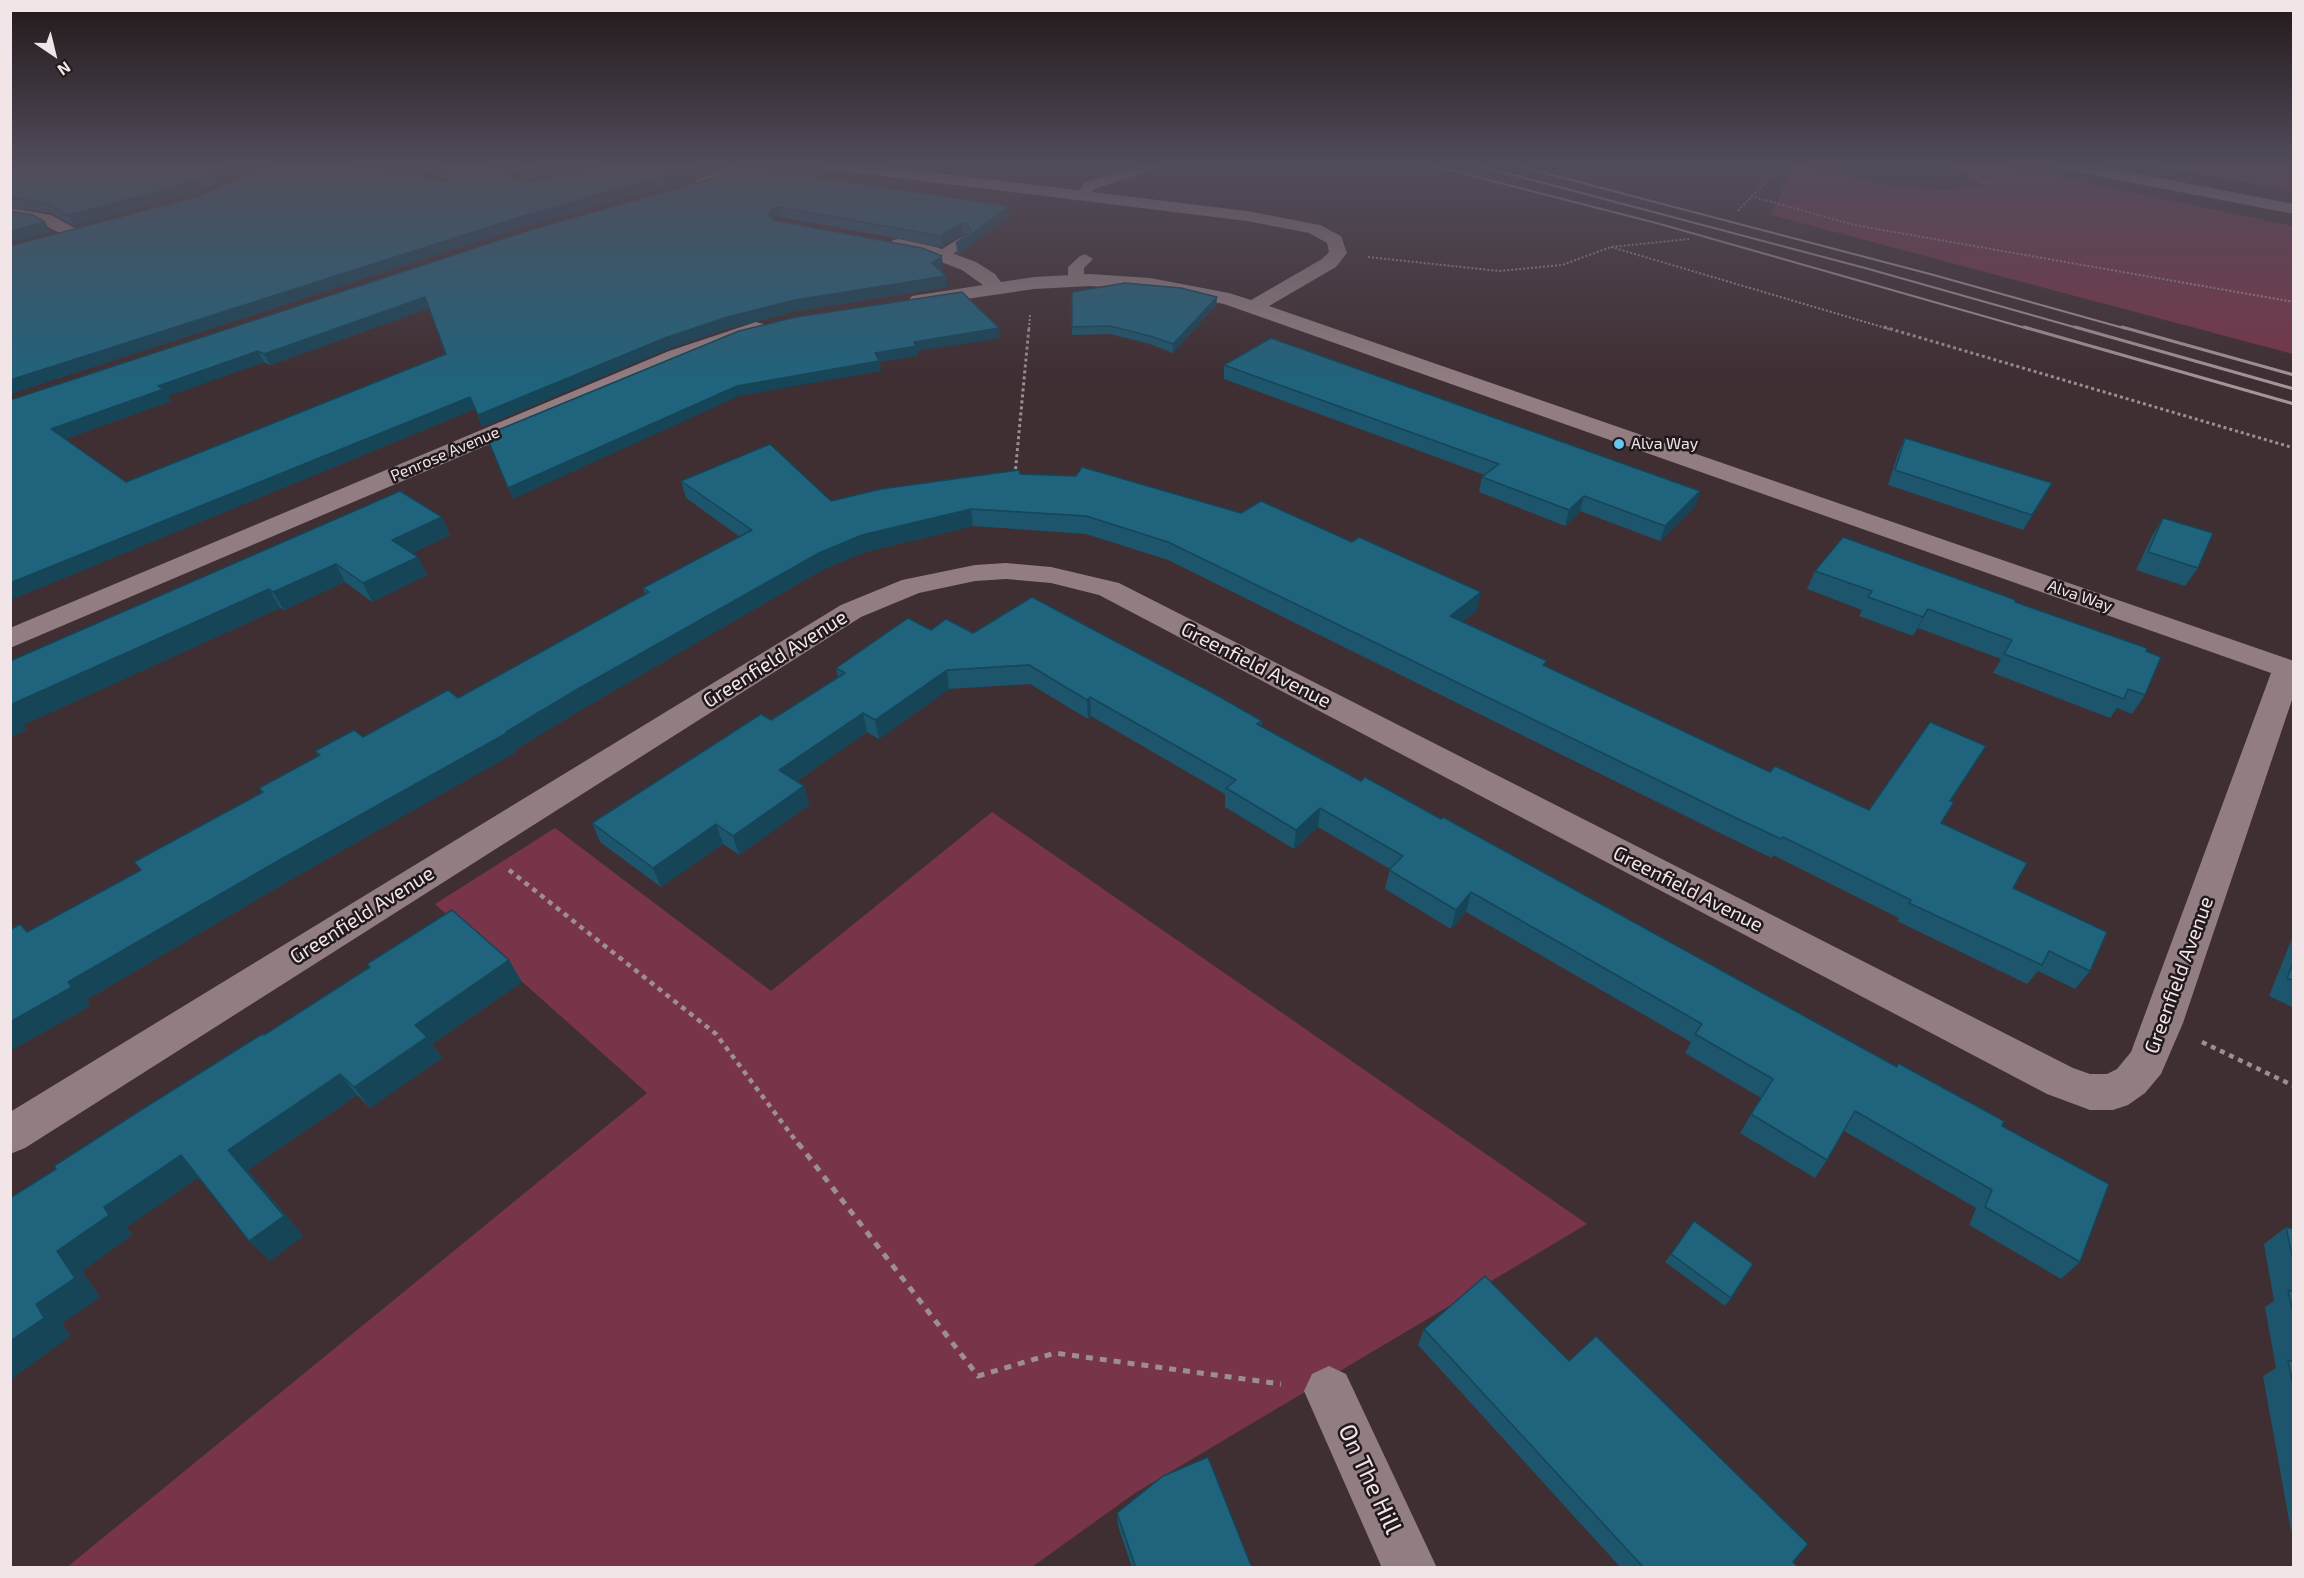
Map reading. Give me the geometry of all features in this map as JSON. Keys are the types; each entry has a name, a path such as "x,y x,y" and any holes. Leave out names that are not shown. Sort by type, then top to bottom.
{"street":[{"path":"51,239 57,238"},
{"path":"903,303 1034,283 1076,281 1161,285 1201,292 1254,307 1321,268 1338,253 1338,246 1330,238"},
{"path":"882,241 942,256 980,272 996,288"},
{"name":"Alva Way","path":"1254,307 2290,670"},
{"name":"Penrose Avenue","path":"10,639 677,356 724,338 777,323"},
{"name":"Greenfield Avenue","path":"10,1135 851,611 912,586 975,573 1006,571 1051,575 1109,589 2061,1082 2090,1092 2113,1092 2131,1081 2147,1062 2290,670"},
{"name":"On The Hill","path":"1329,1391 1410,1568"}],"lane":[{"path":"942,256 963,240"},
{"path":"1076,281 1076,267 1085,258"}],"path":[{"path":"1926,238 2294,302"},
{"path":"1338,253 1499,271 1562,265 1611,247 1689,239"},
{"path":"1611,247 2294,448"},
{"path":"1015,479 1034,283"},
{"path":"475,844 716,1034 978,1376 1055,1353 1329,1391"},
{"path":"2163,1023 2294,1086"}],"shaded area":[{"path":"1856,238 2293,238 2293,354"},
{"path":"992,812 1587,1224 1135,1493 1032,1567 66,1568 647,1093 435,904 555,828 771,991"}],"building":[{"path":"42,238 455,238 10,380 10,246"},
{"path":"507,238 867,238 922,248 942,256 932,263 946,276 795,300 724,318 665,338 478,415 470,397 10,583 10,400","holes":["425,297 446,354 126,482 51,429 164,389 158,386 258,351 264,354"]},
{"path":"1125,283 1181,288 1217,297 1173,344 1110,326 1072,327 1072,292"},
{"path":"962,292 999,328 914,342 916,346 875,353 879,361 737,386 508,488 486,435 739,331 796,317"},
{"path":"1271,338 1700,491 1665,526 1584,496 1569,510 1482,477 1499,464 1224,365"},
{"path":"1905,438 2052,483 2032,515 1895,470"},
{"path":"770,444 831,501 881,489 1019,470 1020,474 1076,476 1082,467 1241,513 1261,501 1352,542 1359,537 1481,592 1450,616 1547,661 1543,665 1770,772 1775,766 1869,810 1930,722 1986,746 1950,801 1954,802 1941,823 2027,863 2013,888 2107,932 2090,971 2049,951 2042,965 1909,903 1911,900 1783,837 1781,839 1734,817 1168,542 1086,516 971,509 862,535 819,553 68,982 72,987 10,1022 10,930 20,924 27,932 141,870 134,862 263,792 259,788 320,755 315,751 354,730 363,737 448,690 458,698 649,592 643,588 752,530 681,481"},
{"path":"400,491 442,517 392,540 418,557 363,583 336,564 273,592 269,589 10,705 10,661"},
{"path":"2163,518 2213,533 2198,568 2148,552"},
{"path":"1843,537 2016,600 2015,602 2147,648 2146,651 2161,657 2145,695 2128,689 2124,699 2004,654 2012,640 1928,609 1923,617 1868,597 1872,591 1815,571"},
{"path":"1032,597 1213,693 1262,721 1257,724 1361,781 1365,777 1441,819 1443,817 1897,1067 1898,1063 2004,1121 2002,1126 2109,1184 2080,1262 1985,1207 1992,1190 1855,1111 1827,1160 1751,1114 1773,1079 1695,1034 1702,1024 1471,892 1456,910 1389,870 1403,856 1320,808 1296,830 1226,788 1236,780 1090,697 1087,700 1029,665 947,670 875,720 863,713 779,770 804,786 733,836 716,824 653,868 592,823 761,714 771,720 845,673 836,668 908,618 931,630 946,619 973,633"},
{"path":"452,910 509,960 415,1025 427,1037 354,1087 340,1074 228,1150 284,1216 249,1241 181,1155 104,1207 109,1215 57,1251 75,1278 36,1304 44,1318 10,1341 10,1198 56,1169 54,1166 141,1110 370,967 367,964"},
{"path":"2294,961 2294,981 2287,978"},
{"path":"1694,1221 1753,1264 1731,1298 1671,1254"},
{"path":"2286,1227 2294,1229 2294,1264"},
{"path":"1485,1276 1569,1361 1596,1336 1808,1544 1793,1562 1799,1568 1644,1568 1424,1329"},
{"path":"2288,1290 2294,1292 2294,1317"},
{"path":"2288,1360 2294,1362 2294,1390"},
{"path":"1208,1457 1252,1568 1136,1568 1117,1513 1163,1476"}],"railway":[{"path":"1708,238 2029,329"},
{"path":"1750,238 2081,329"},
{"path":"1791,238 2127,329"},
{"path":"2024,327 2294,404"},
{"path":"2075,327 2294,389"},
{"path":"2122,327 2294,375"}],"place":[{"name":"Alva Way","path":"1619,444"}]}
